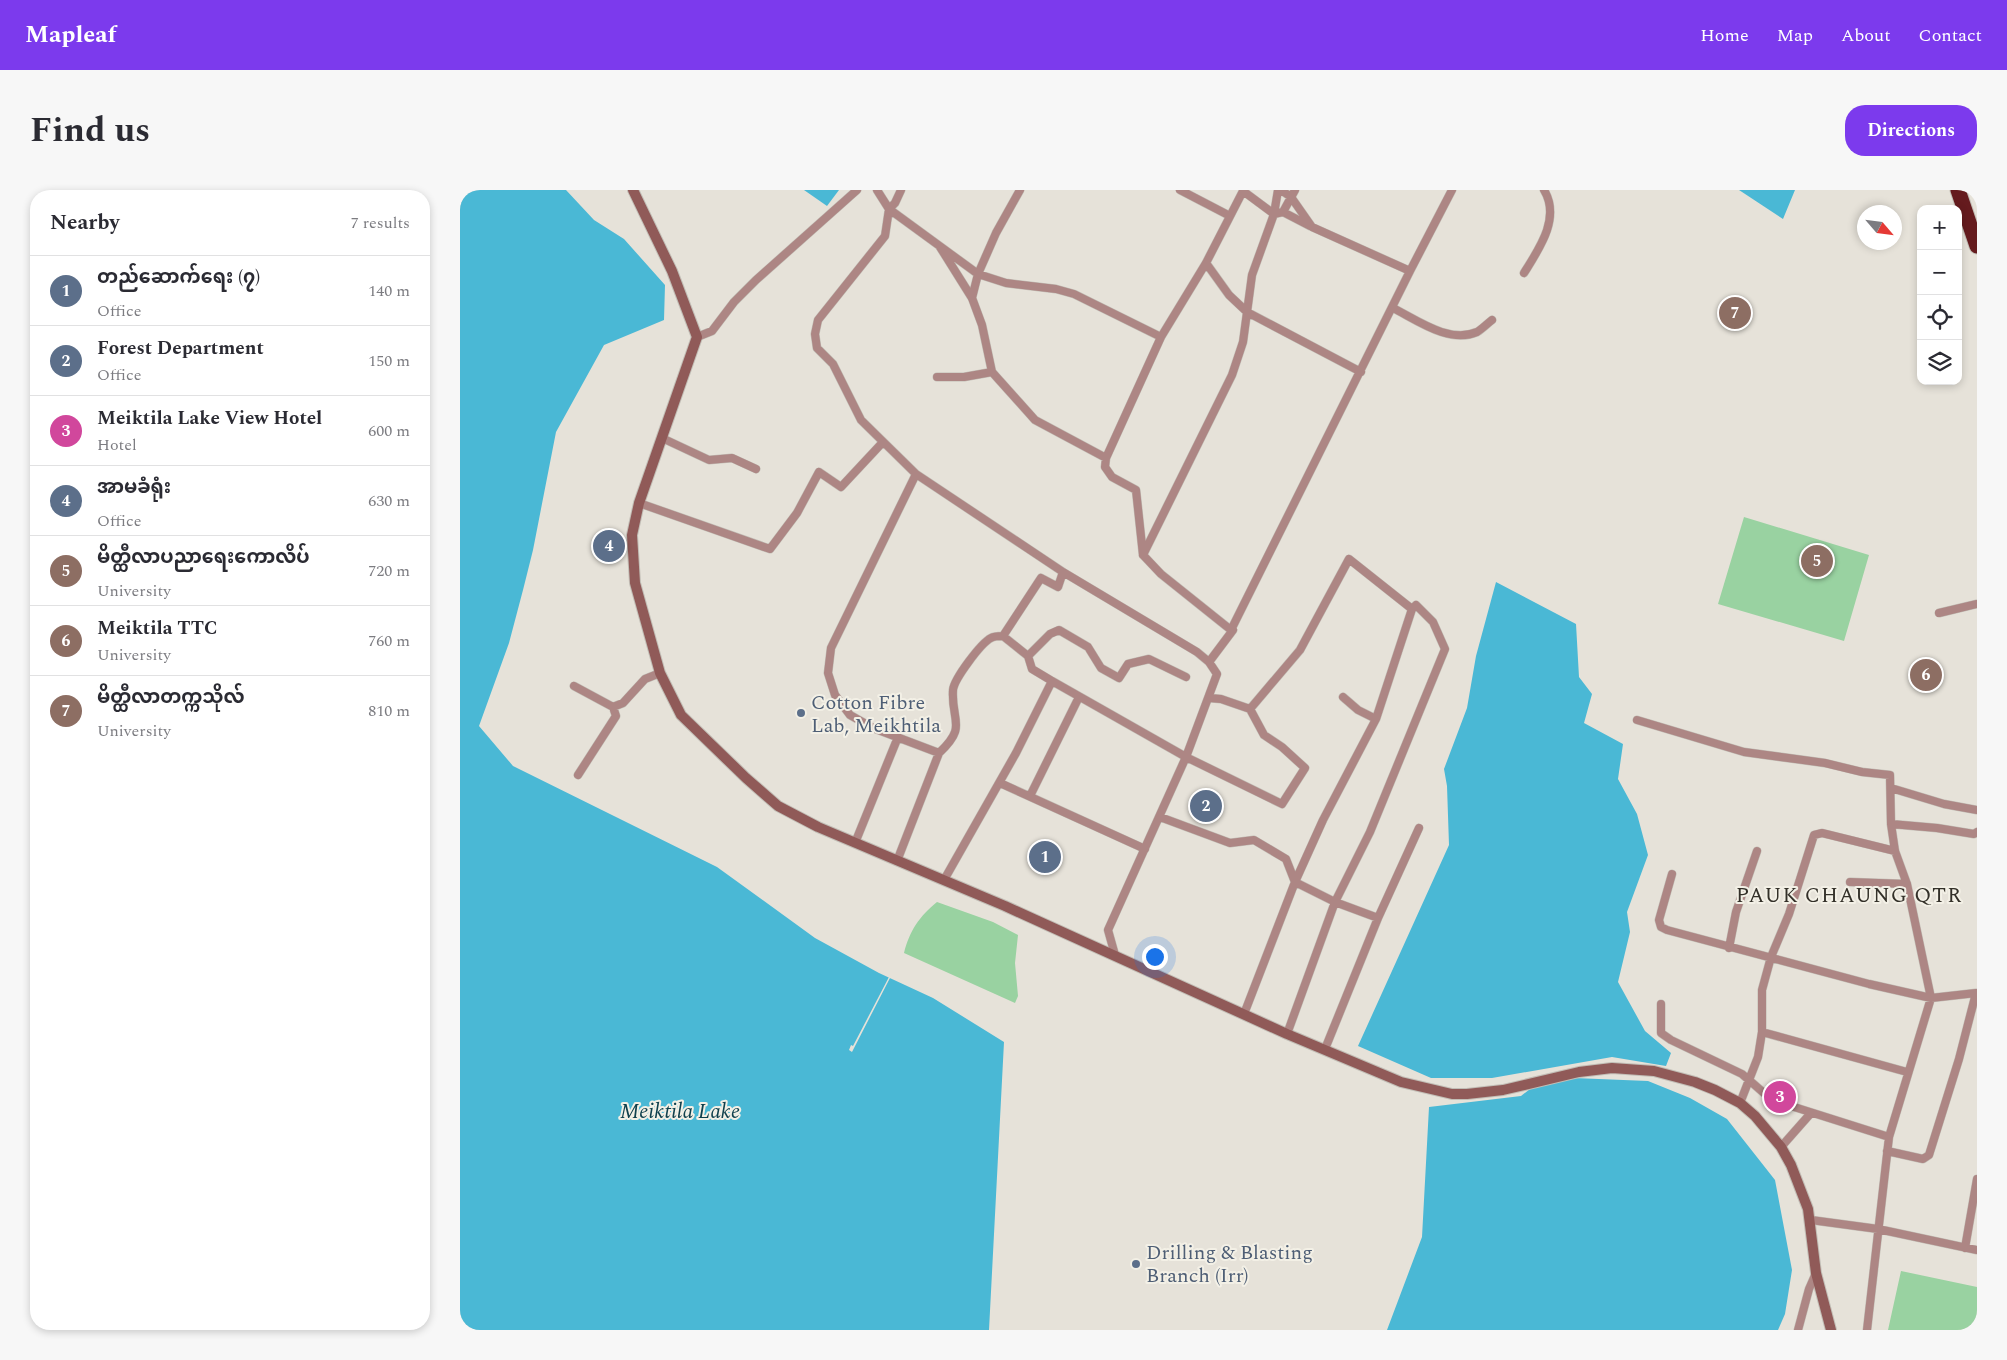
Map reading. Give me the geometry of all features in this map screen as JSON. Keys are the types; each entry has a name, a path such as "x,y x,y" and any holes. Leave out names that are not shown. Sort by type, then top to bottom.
{"highway":[{"path":"1958,190 1977,246"}],"street":[{"path":"633,190 672,271 697,337 639,502 632,535 635,583 660,673 681,715 764,794 791,814 1115,955 1288,1034 1401,1082 1452,1094 1503,1090 1595,1069 1629,1068 1654,1071 1695,1082 1740,1103 1755,1116 1781,1147 1798,1181 1810,1220 1816,1273 1831,1330"},
{"path":"697,337 712,332 734,302 756,280 857,190"},
{"path":"877,190 889,209 978,274 1006,283 1056,289 1074,294 1161,337"},
{"path":"901,190 895,203 889,209 885,236 818,320 815,334 817,348 833,364 861,420 916,474 1063,572 1197,652 1217,674 1186,757 1108,930 1115,955"},
{"path":"972,298 978,274 996,233 1020,190"},
{"path":"1180,190 1230,216"},
{"path":"1144,555 1232,375 1243,342 1252,275 1274,214 1280,190 1293,193 1312,227"},
{"path":"1208,662 1233,630 1231,630 1452,190"},
{"path":"1524,274 1542,243 1551,216 1548,198 1544,190"},
{"path":"1231,630 1161,574 1144,555 1136,490 1112,476 1106,467 1106,458 1161,337 1206,263 1244,191 1274,214"},
{"path":"1283,212 1293,193"},
{"path":"1274,214 1283,212 1410,271"},
{"path":"937,243 972,298 982,325 992,372 1035,420 1106,458"},
{"path":"1206,263 1229,295 1247,312 1361,372"},
{"path":"1393,308 1445,334 1477,332 1492,320"},
{"path":"937,377 964,377 992,372"},
{"path":"662,438 709,460 732,458 756,469"},
{"path":"639,502 770,550 797,514 819,472 841,487 882,442"},
{"path":"916,474 831,648 828,673 835,695 850,715 873,728 939,753"},
{"path":"1250,708 1300,650 1349,559 1412,609"},
{"path":"897,861 939,753 952,742 958,724 953,688 964,666 991,638 1003,636 1040,578 1058,587 1063,572"},
{"path":"1939,613 1977,604"},
{"path":"1244,1014 1296,882 1324,820 1376,718 1412,609 1416,605 1433,622 1446,649 1370,832 1335,902 1288,1034"},
{"path":"1028,656 1050,634 1059,630 1088,647 1101,668 1119,678 1128,664 1149,659 1186,677"},
{"path":"1003,636 1028,656 1032,669 1186,757 1282,804 1305,768 1282,747 1264,735 1250,708 1221,699 1209,698"},
{"path":"574,686 613,706 623,703 645,679 660,673"},
{"path":"944,880 1000,783 1052,681"},
{"path":"1030,796 1080,697"},
{"path":"1343,697 1358,710 1376,718"},
{"path":"578,775 616,716 613,706"},
{"path":"1637,720 1744,752 1825,763 1862,772 1890,775 1891,824 1895,850 1907,884 1931,998 1907,1072 1887,1151 1867,1330"},
{"path":"855,842 898,737"},
{"path":"1000,783 1145,849"},
{"path":"1891,788 1944,804 1977,810"},
{"path":"1160,817 1230,843 1254,840 1286,860 1296,882 1335,902 1378,918"},
{"path":"1891,824 1937,828 1974,834 1977,832"},
{"path":"1325,1049 1378,918 1419,828"},
{"path":"1740,1103 1758,1057 1762,1032 1762,990 1771,958 1789,914 1814,835 1822,833 1895,850"},
{"path":"1729,948 1736,912 1758,851"},
{"path":"1672,874 1659,920 1661,927 1684,936 1869,984 1931,998 1976,992 1959,1060 1929,1155 1923,1159 1887,1151"},
{"path":"1850,882 1907,884"},
{"path":"1661,1004 1661,1033 1671,1040 1742,1074 1772,1100 1890,1138"},
{"path":"1762,1032 1907,1072"},
{"path":"1781,1147 1811,1113"},
{"path":"1966,1248 1977,1179"},
{"path":"1810,1220 1878,1229 1977,1250"},
{"path":"1798,1330 1809,1289 1816,1273"}],"green space":[{"path":"1744,517 1869,555 1844,641 1718,604"},
{"path":"937,902 993,922 1018,935 1015,963 1018,996 1015,1003 904,953 909,937 916,925"},
{"path":"1901,1271 1977,1287 1977,1330 1888,1330"}],"water":[{"name":"Meiktila Lake","path":"460,190 566,190 594,220 624,239 665,285 664,320 604,345 556,432 533,550 523,590 509,643 479,726 513,766 717,867 815,938 879,973 933,998 1004,1042 989,1330 460,1330"},
{"path":"804,190 839,190 827,206"},
{"path":"1739,190 1795,190 1783,219"},
{"path":"1496,582 1576,624 1579,677 1592,694 1584,723 1623,744 1618,779 1637,814 1648,855 1627,912 1630,932 1618,982 1645,1031 1671,1053 1666,1066 1612,1057 1492,1078 1431,1078 1358,1046 1449,845 1447,786 1444,769 1467,708 1476,656"},
{"path":"1574,1078 1648,1081 1690,1098 1727,1119 1775,1180 1792,1270 1785,1314 1778,1330 1387,1330 1422,1237 1429,1107 1521,1096 1535,1085"}],"pier":[{"path":"890,975 852,1052 849,1050 851,1045 853,1046"}],"place":[{"name":"မိတ္ထီလာတက္ကသိုလ်","path":"1735,313"},
{"name":"အာမခံရုံး","path":"609,546"},
{"name":"မိတ္ထီလာပညာရေးကောလိပ်","path":"1817,561"},
{"name":"Meiktila TTC","path":"1926,675"},
{"name":"Cotton Fibre Lab, Meikhtila","path":"801,713"},
{"name":"Forest Department","path":"1206,806"},
{"name":"တည်ဆောက်ရေး (၇)","path":"1045,857"},
{"name":"Meiktila Lake View Hotel","path":"1780,1097"},
{"name":"Drilling & Blasting Branch (Irr)","path":"1136,1264"}],"district":[{"name":"PAUK CHAUNG QTR","path":"1849,895"}]}
